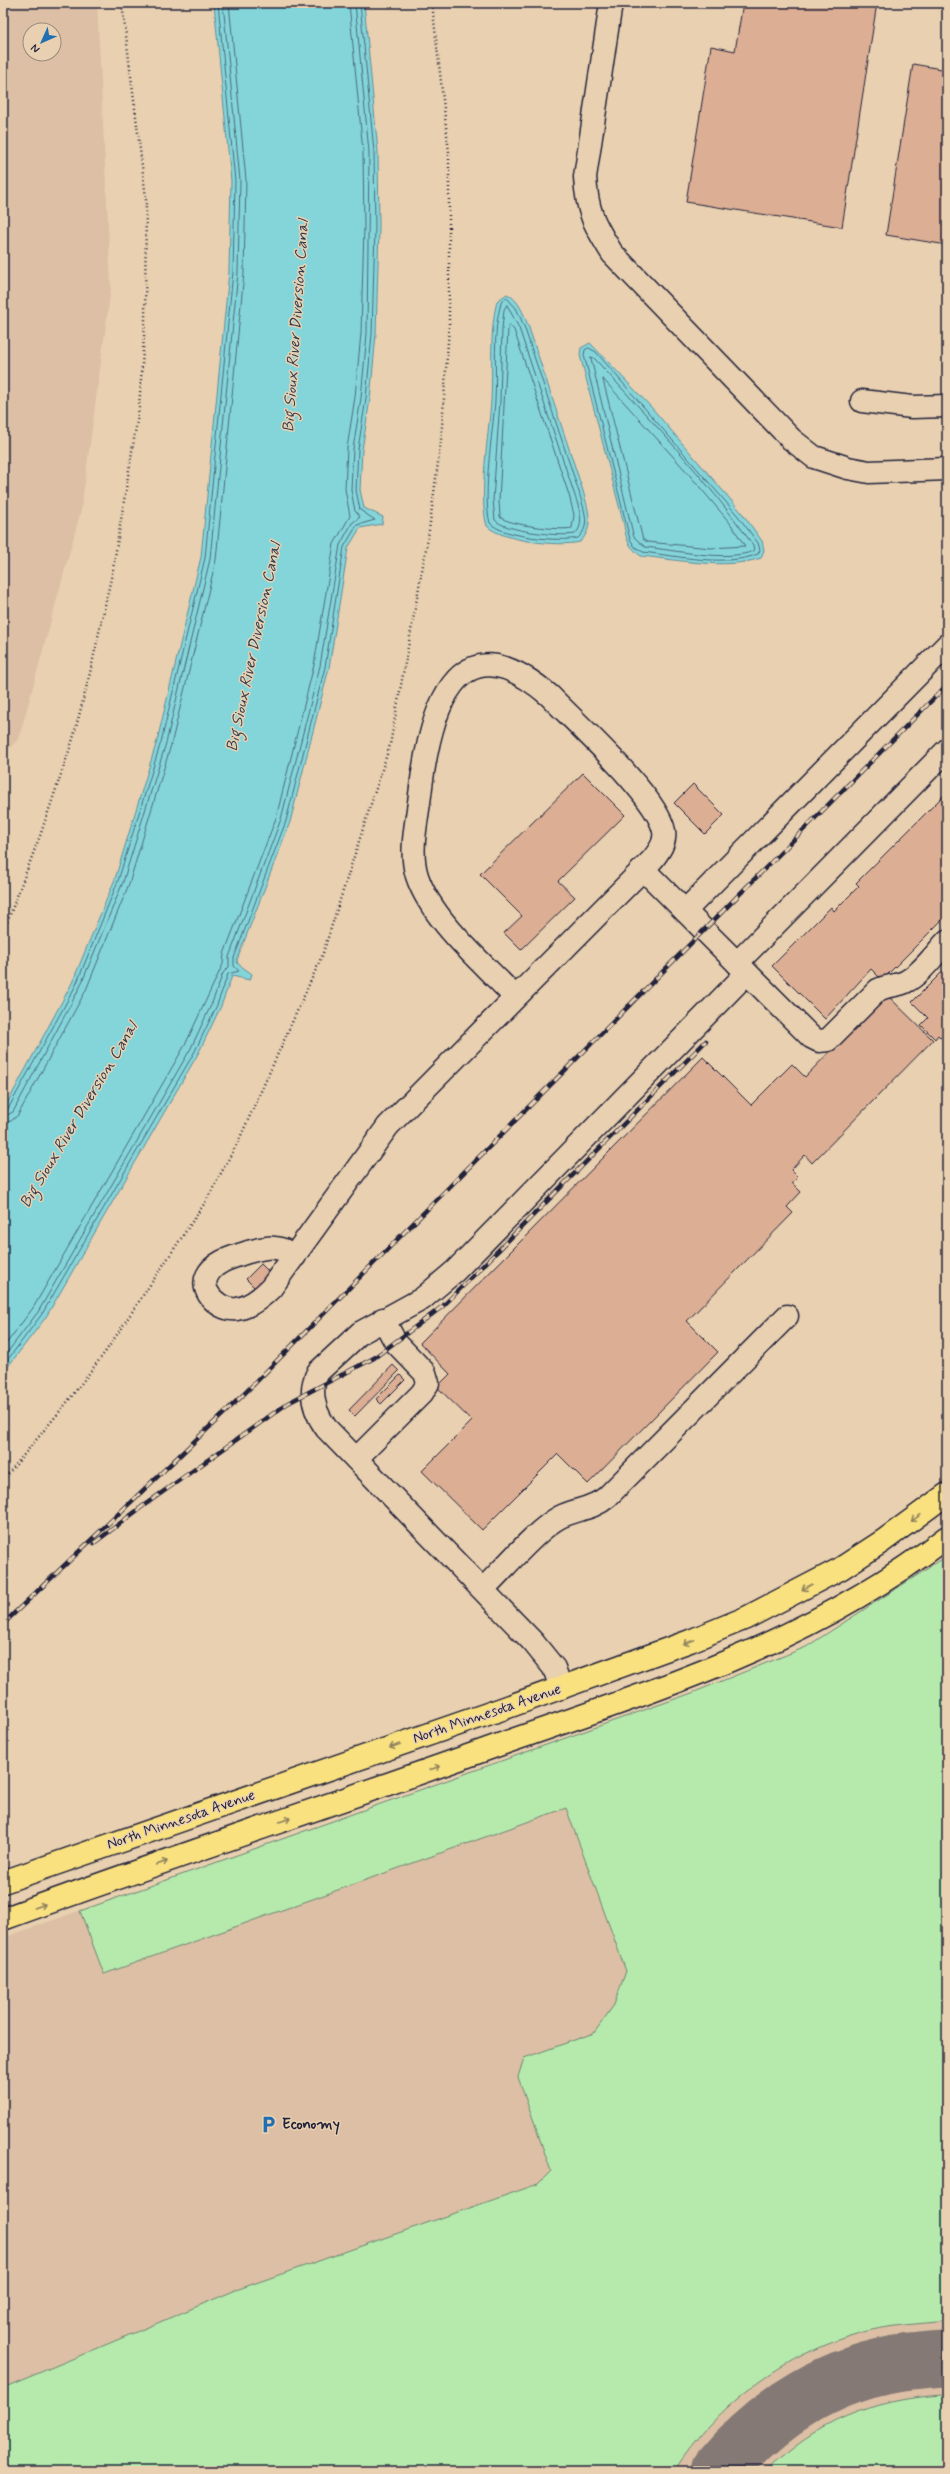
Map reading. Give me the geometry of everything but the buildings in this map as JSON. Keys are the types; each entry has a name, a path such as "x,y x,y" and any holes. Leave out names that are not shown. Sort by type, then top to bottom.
{"main road":[{"name":"North Minnesota Avenue","path":"3,1882 561,1688 690,1641 794,1594 840,1569 883,1541 947,1494"},
{"path":"3,1919 590,1713 750,1654 846,1605 882,1583 947,1537"}],"lane":[{"path":"611,3 585,177 586,202 596,227 612,253 791,439 814,457 837,465 869,472 947,469"},
{"path":"862,401 912,407 947,406"},
{"path":"685,911 947,645"},
{"path":"295,1256 388,1126 653,859 664,841 664,831 654,807 640,789 550,696 535,683 496,665 480,665 464,674 450,686 439,705 431,728 424,762 414,848 416,874 425,896 439,917 515,997"},
{"path":"561,1688 559,1679 548,1658 356,1459 318,1417 314,1404 314,1379 318,1372 360,1332 422,1299 455,1271 947,750"},
{"path":"643,869 811,1037 819,1041 828,1040 878,990 885,986 905,982 947,942"},
{"path":"483,1589 543,1529 560,1518 588,1509 607,1497 787,1316"},
{"path":"356,1459 422,1393 428,1383 425,1373 396,1343 383,1319"}],"path":[{"path":"3,933 46,818 72,739 90,673 113,570 139,408 145,322 146,198 122,3"},
{"path":"3,1480 65,1405 106,1351 214,1188 271,1070 322,956 390,744 428,538 442,440 449,328 449,152 432,3"}],"shaded area":[{"path":"3,3 97,3 111,287 81,510 19,738 3,755"},
{"path":"947,1556 947,2471 3,2471 3,1938 692,1693 806,1647"}],"green space":[{"path":"947,1556 947,2321 894,2326 863,2332 834,2341 781,2367 756,2384 711,2424 692,2446 674,2471 3,2471 3,2388 236,2290 538,2184 551,2171 518,2077 524,2058 594,2033 614,2005 626,1971 566,1808 104,1974 80,1911 692,1693 806,1647"},
{"path":"942,2395 947,2398 947,2471 766,2471 805,2439 847,2416 892,2402"}],"water":[{"name":"Big Sioux River Diversion Canal","path":"214,3 364,3 378,152 379,227 376,334 370,399 362,450 360,490 364,508 383,517 382,524 360,528 348,548 329,668 290,822 237,960 238,964 252,974 250,980 232,976 221,1006 199,1052 46,1317 3,1373 3,1111 72,983 115,879 157,741 201,557 229,272 231,181"},
{"path":"507,294 518,303 528,325 583,491 588,511 589,524 585,536 580,542 559,544 531,542 505,536 487,526 484,482 492,389 493,325 497,301"},
{"path":"590,343 651,407 742,513 762,541 764,550 761,558 747,562 717,564 686,562 641,556 631,546 626,535 580,355 581,348"}],"taxiway":[{"path":"719,2471 759,2430 804,2398 829,2385 882,2367 910,2362 947,2359"}],"railway":[{"path":"3,1624 243,1395 947,685"},
{"path":"94,1543 143,1506 288,1403 374,1358 443,1306 706,1041"}],"place":[{"name":"Economy","path":"269,2125"}]}
